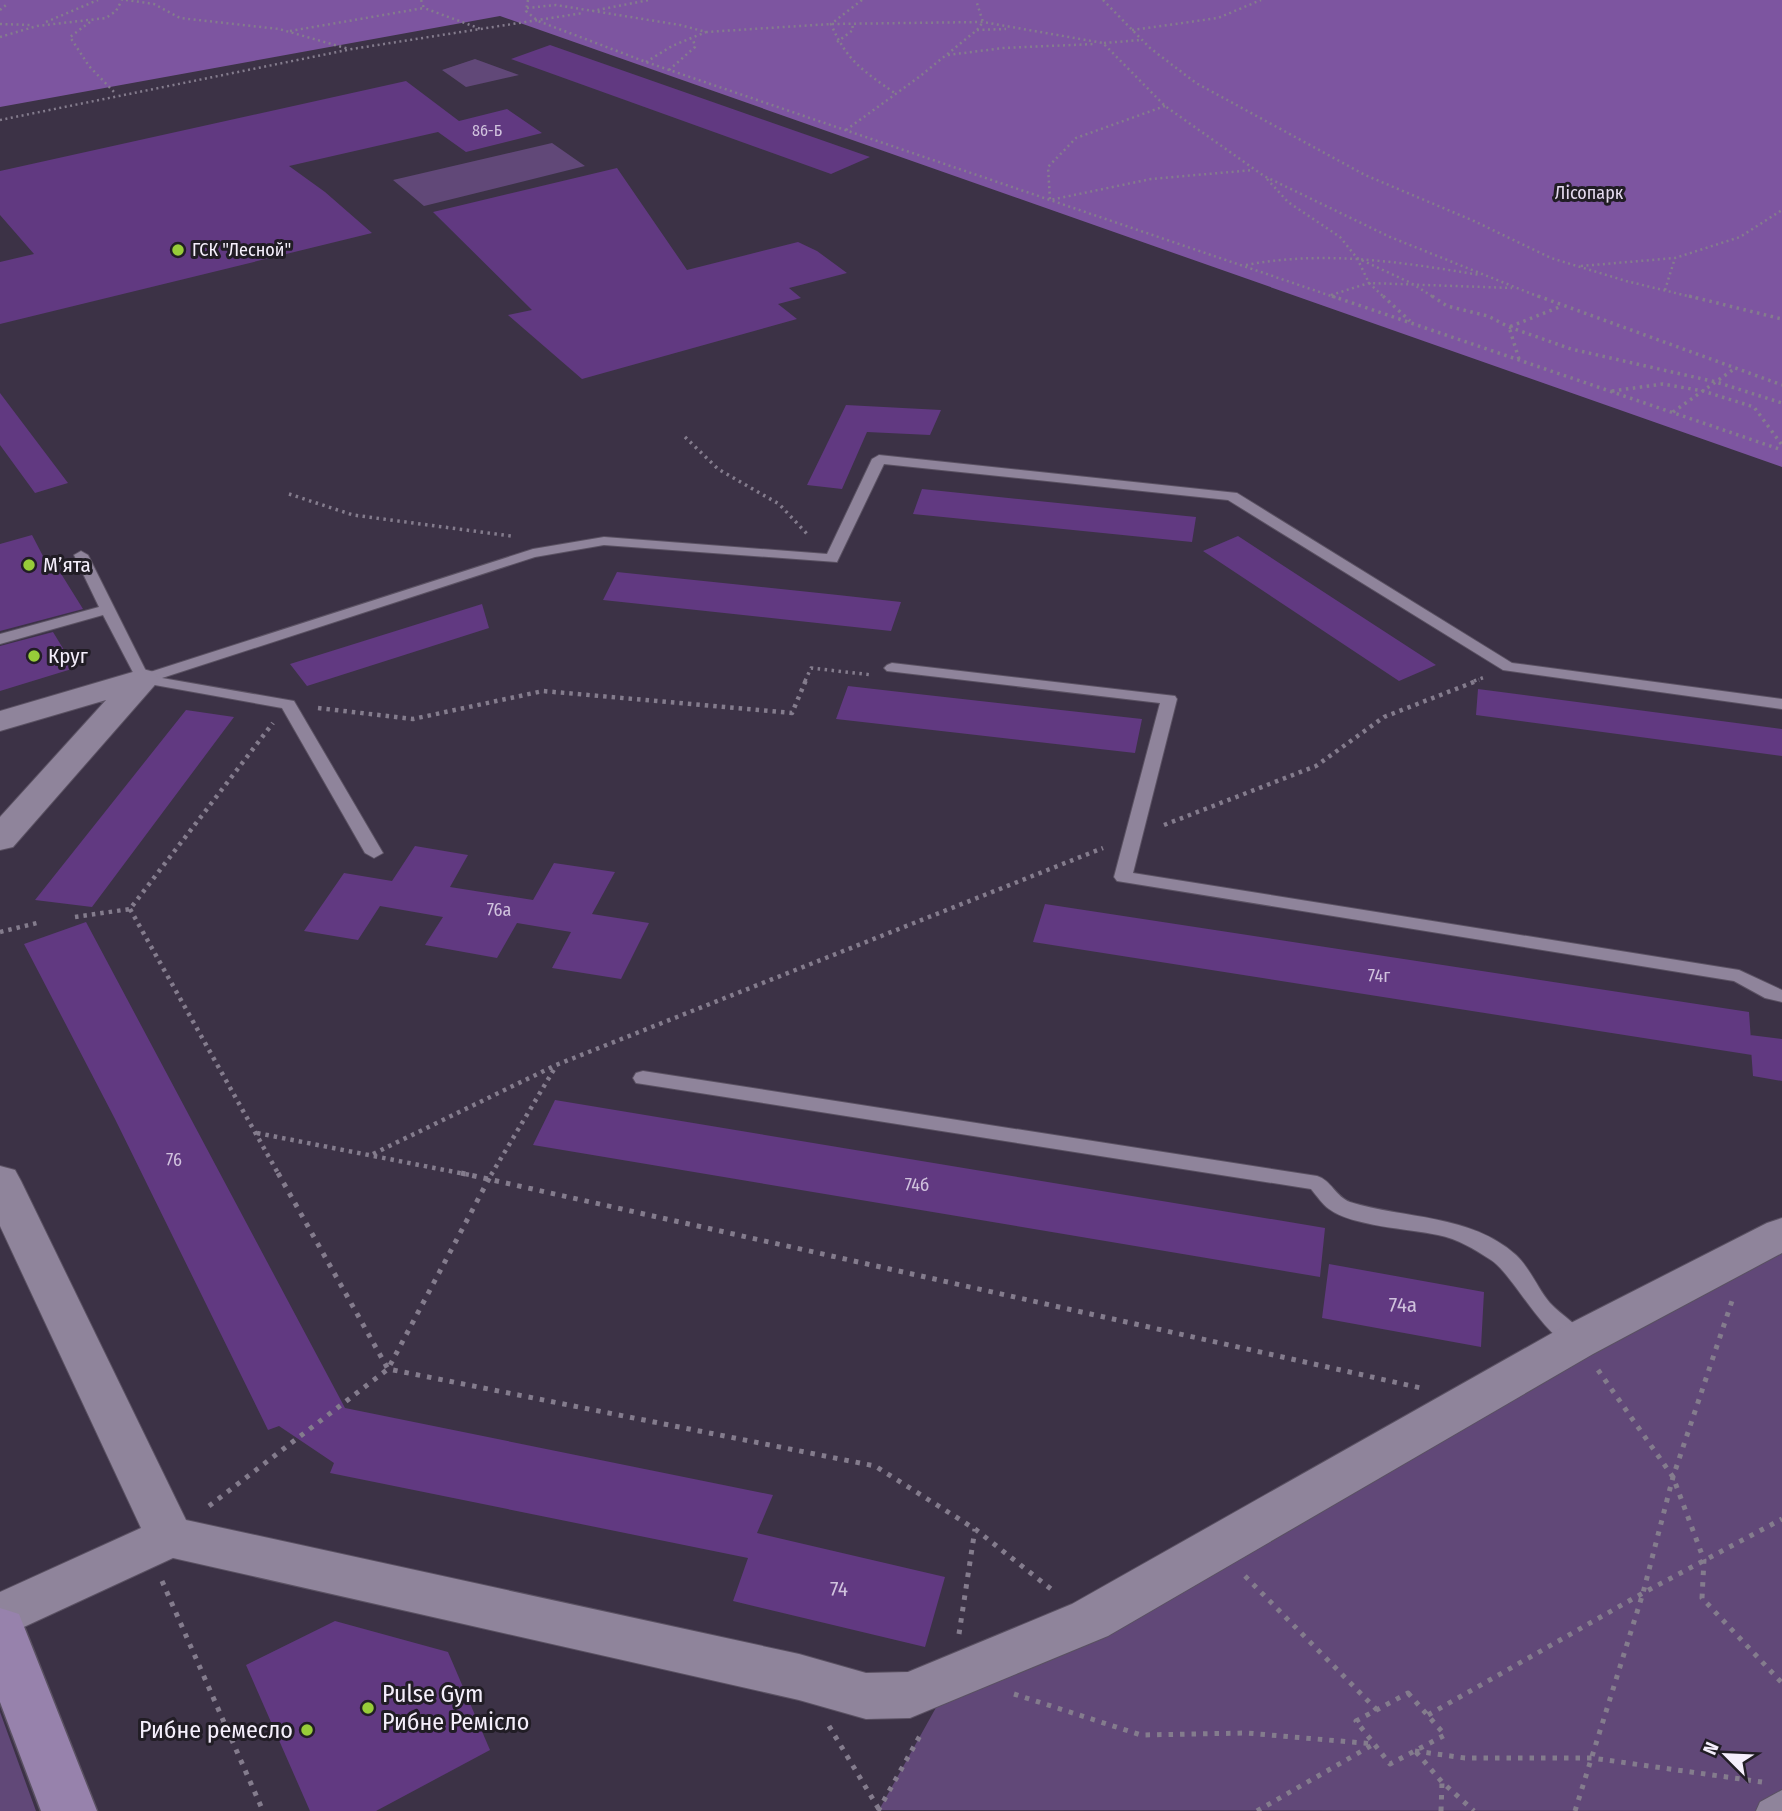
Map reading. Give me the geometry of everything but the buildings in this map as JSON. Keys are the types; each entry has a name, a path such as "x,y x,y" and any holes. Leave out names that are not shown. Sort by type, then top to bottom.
{"main road":[{"path":"0,1631 69,1811"}],"street":[{"path":"0,721 143,679"},
{"path":"0,839 143,679"},
{"path":"0,1181 158,1542"},
{"path":"0,1616 158,1542 799,1677 866,1696 910,1695 1090,1620 1577,1341 1766,1242"}],"lane":[{"path":"143,679 545,551 604,541 832,559 879,459 1232,496 1508,667 1782,704"},
{"path":"81,555 143,679"},
{"path":"0,639 107,609"},
{"path":"886,672 1169,699 1123,877 1739,976 1771,994 1782,996"},
{"path":"143,679 288,704 374,853"},
{"path":"643,1078 1317,1183 1337,1205 1367,1215 1442,1227 1474,1239 1509,1261 1544,1309 1577,1341"},
{"path":"1769,1811 1775,1793"}],"path":[{"path":"0,37 37,26 98,0"},
{"path":"0,24 37,26 106,18 116,11 124,0 154,4 180,18 288,31 352,49"},
{"path":"421,0 424,8"},
{"path":"0,120 117,94 352,49 538,21 649,0"},
{"path":"831,24 862,0"},
{"path":"976,0 983,22"},
{"path":"1103,0 1142,40 1196,83 1365,175 1474,221 1551,258 1782,319"},
{"path":"1132,30 1218,18 1261,0"},
{"path":"1782,385 1562,306 1390,237 1264,176 1165,106 1103,43 983,22 852,23 706,32 652,20 587,12 556,5 528,4 526,11 538,21 646,62 1782,450"},
{"path":"0,10 6,5"},
{"path":"288,31 424,8 482,29"},
{"path":"94,20 70,37 89,66 117,94"},
{"path":"846,130 946,56 983,22"},
{"path":"837,42 853,30 852,23"},
{"path":"831,24 837,42 855,64 896,94"},
{"path":"977,30 1014,28"},
{"path":"646,62 672,46 706,32"},
{"path":"669,70 695,47 694,39"},
{"path":"946,56 983,48 1038,48 1142,40"},
{"path":"1115,42 1120,42"},
{"path":"1051,200 1048,167 1076,138 1165,106"},
{"path":"1051,200 1121,182 1196,172 1254,170"},
{"path":"1264,176 1288,202 1340,237 1357,258 1368,283 1414,324"},
{"path":"1576,266 1675,258 1740,237 1782,211"},
{"path":"1243,266 1280,257 1357,258 1488,276"},
{"path":"1357,258 1447,306 1488,316 1509,327 1572,349 1716,382 1782,403"},
{"path":"1665,290 1675,258"},
{"path":"1329,295 1368,283 1517,288"},
{"path":"1509,327 1562,306"},
{"path":"1509,327 1520,360"},
{"path":"1672,412 1734,369"},
{"path":"1611,391 1663,384 1703,391 1754,407 1782,445"},
{"path":"685,438 718,468 779,504 832,559"},
{"path":"289,494 353,515 513,537"},
{"path":"371,1155 556,1065 976,897 1315,766 1384,718 1508,667"},
{"path":"75,917 130,909 288,704 413,719 543,691 792,713 811,668 886,672"},
{"path":"130,909 388,1369 875,1466 975,1530 1090,1620"},
{"path":"0,932 41,922"},
{"path":"263,1811 158,1542 388,1369 489,1179 556,1065"},
{"path":"256,1132 489,1179 1475,1400"},
{"path":"1575,1811 1643,1593 1674,1477 1766,1242"},
{"path":"1577,1341 1674,1477 1704,1560 1702,1598 1782,1683"},
{"path":"1428,1715 1643,1593 1782,1519"},
{"path":"879,1811 953,1677 975,1530"},
{"path":"1216,1547 1377,1710"},
{"path":"799,1677 879,1811"},
{"path":"953,1677 1141,1734 1247,1733 1374,1744"},
{"path":"1408,1693 1445,1735 1390,1764 1356,1721 1377,1710 1408,1693"},
{"path":"1257,1811 1374,1744"},
{"path":"1415,1751 1465,1758 1592,1759 1775,1793"},
{"path":"1415,1751 1442,1782 1474,1811"},
{"path":"1441,1811 1442,1782"}],"shaded area":[{"path":"475,59 519,75 466,87 442,70"},
{"path":"552,143 585,166 424,206 393,180"},
{"path":"1782,1234 1782,1803 1770,1811 879,1810 953,1677"},
{"path":"0,1712 36,1811 0,1811"}],"green space":[{"name":"Лісопарк","path":"0,0 1782,0 1782,467 500,16 0,107"}],"place":[{"name":"ГСК \"Лесной\"","path":"178,250"},
{"name":"Мʼята","path":"29,565"},
{"name":"Круг","path":"34,656"},
{"name":"Pulse Gym Рибне Ремісло","path":"368,1708"},
{"name":"Рибне ремесло","path":"307,1730"}]}
